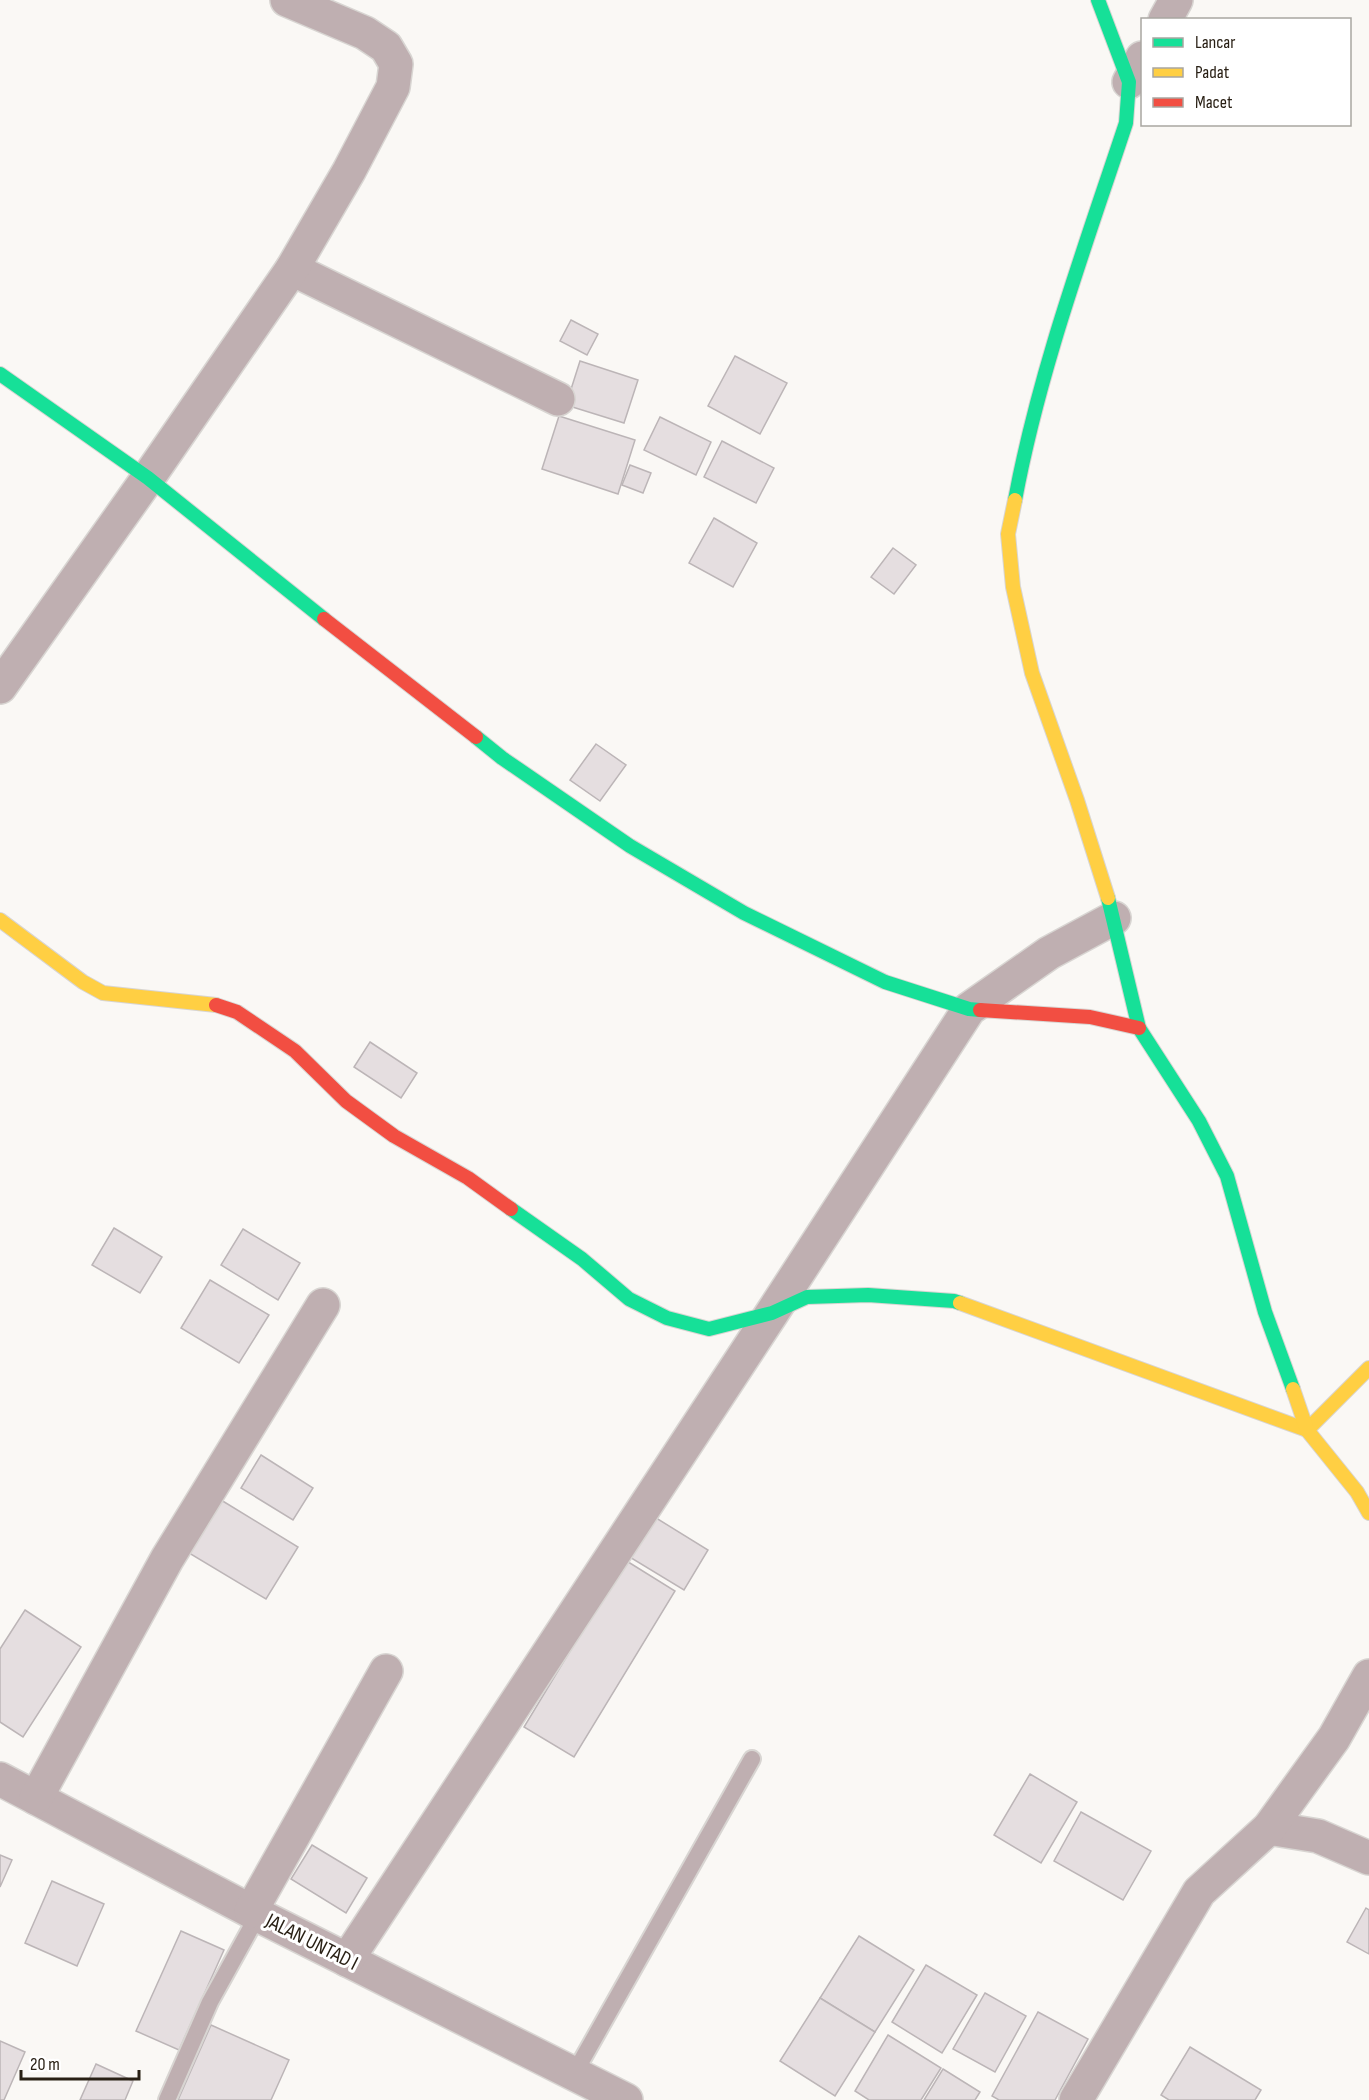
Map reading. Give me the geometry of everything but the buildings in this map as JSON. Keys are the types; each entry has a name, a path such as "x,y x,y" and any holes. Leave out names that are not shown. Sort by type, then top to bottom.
{"street":[{"path":"0,687 292,269 349,171 393,87 396,64 386,47 365,33 287,0"},
{"path":"1098,0 1136,70 1126,123 1049,358 1024,451 1008,534 1012,587 1032,673 1077,800 1114,918 1139,1028 1199,1121 1227,1176 1265,1312 1307,1431 1357,1492 1369,1513"},
{"path":"1166,18 1176,0"},
{"path":"292,269 558,399"},
{"path":"0,374 148,478 502,758 630,846 744,913 885,982 969,1009 1090,1017 1139,1028"},
{"path":"347,1960 969,1009 1049,953 1114,918"},
{"path":"0,920 83,982 103,993 213,1004 237,1011 295,1051 346,1101 394,1136 468,1178 582,1259 629,1299 667,1318 709,1329 772,1313 807,1297 868,1295 954,1301 1307,1431"},
{"path":"36,1798 167,1559 323,1305"},
{"path":"1307,1431 1369,1368"},
{"path":"255,1913 386,1671"},
{"path":"1076,2100 1199,1892 1269,1828 1334,1738 1369,1676"},
{"name":"JALAN UNTAD I","path":"0,1779 255,1913 626,2100"},
{"path":"1269,1828 1318,1836 1369,1858"}],"lane":[{"path":"573,2074 752,1759"},
{"path":"166,2100 210,2002 255,1913"}],"traffic: fast":[{"path":"1015,500 1050,357 1126,123 1129,82 1098,0"},
{"path":"0,374 148,478 324,619"},
{"path":"476,737 502,758 630,846 744,913 885,982 969,1009 980,1010"},
{"path":"1108,898 1139,1028 1199,1121 1227,1176 1265,1312 1293,1389"},
{"path":"511,1209 582,1259 629,1299 667,1318 709,1329 772,1313 807,1297 868,1295 960,1303"}],"traffic: slow":[{"path":"1015,500 1008,534 1013,587 1032,673 1077,800 1108,898"},
{"path":"0,920 83,982 103,993 216,1005"},
{"path":"960,1303 1307,1430 1369,1368"},
{"path":"1293,1389 1307,1430 1357,1492 1369,1513"}],"traffic: jam":[{"path":"324,619 476,737"},
{"path":"216,1005 237,1012 295,1051 346,1101 394,1136 468,1178 511,1209"},
{"path":"980,1010 1090,1017 1139,1028"}]}
